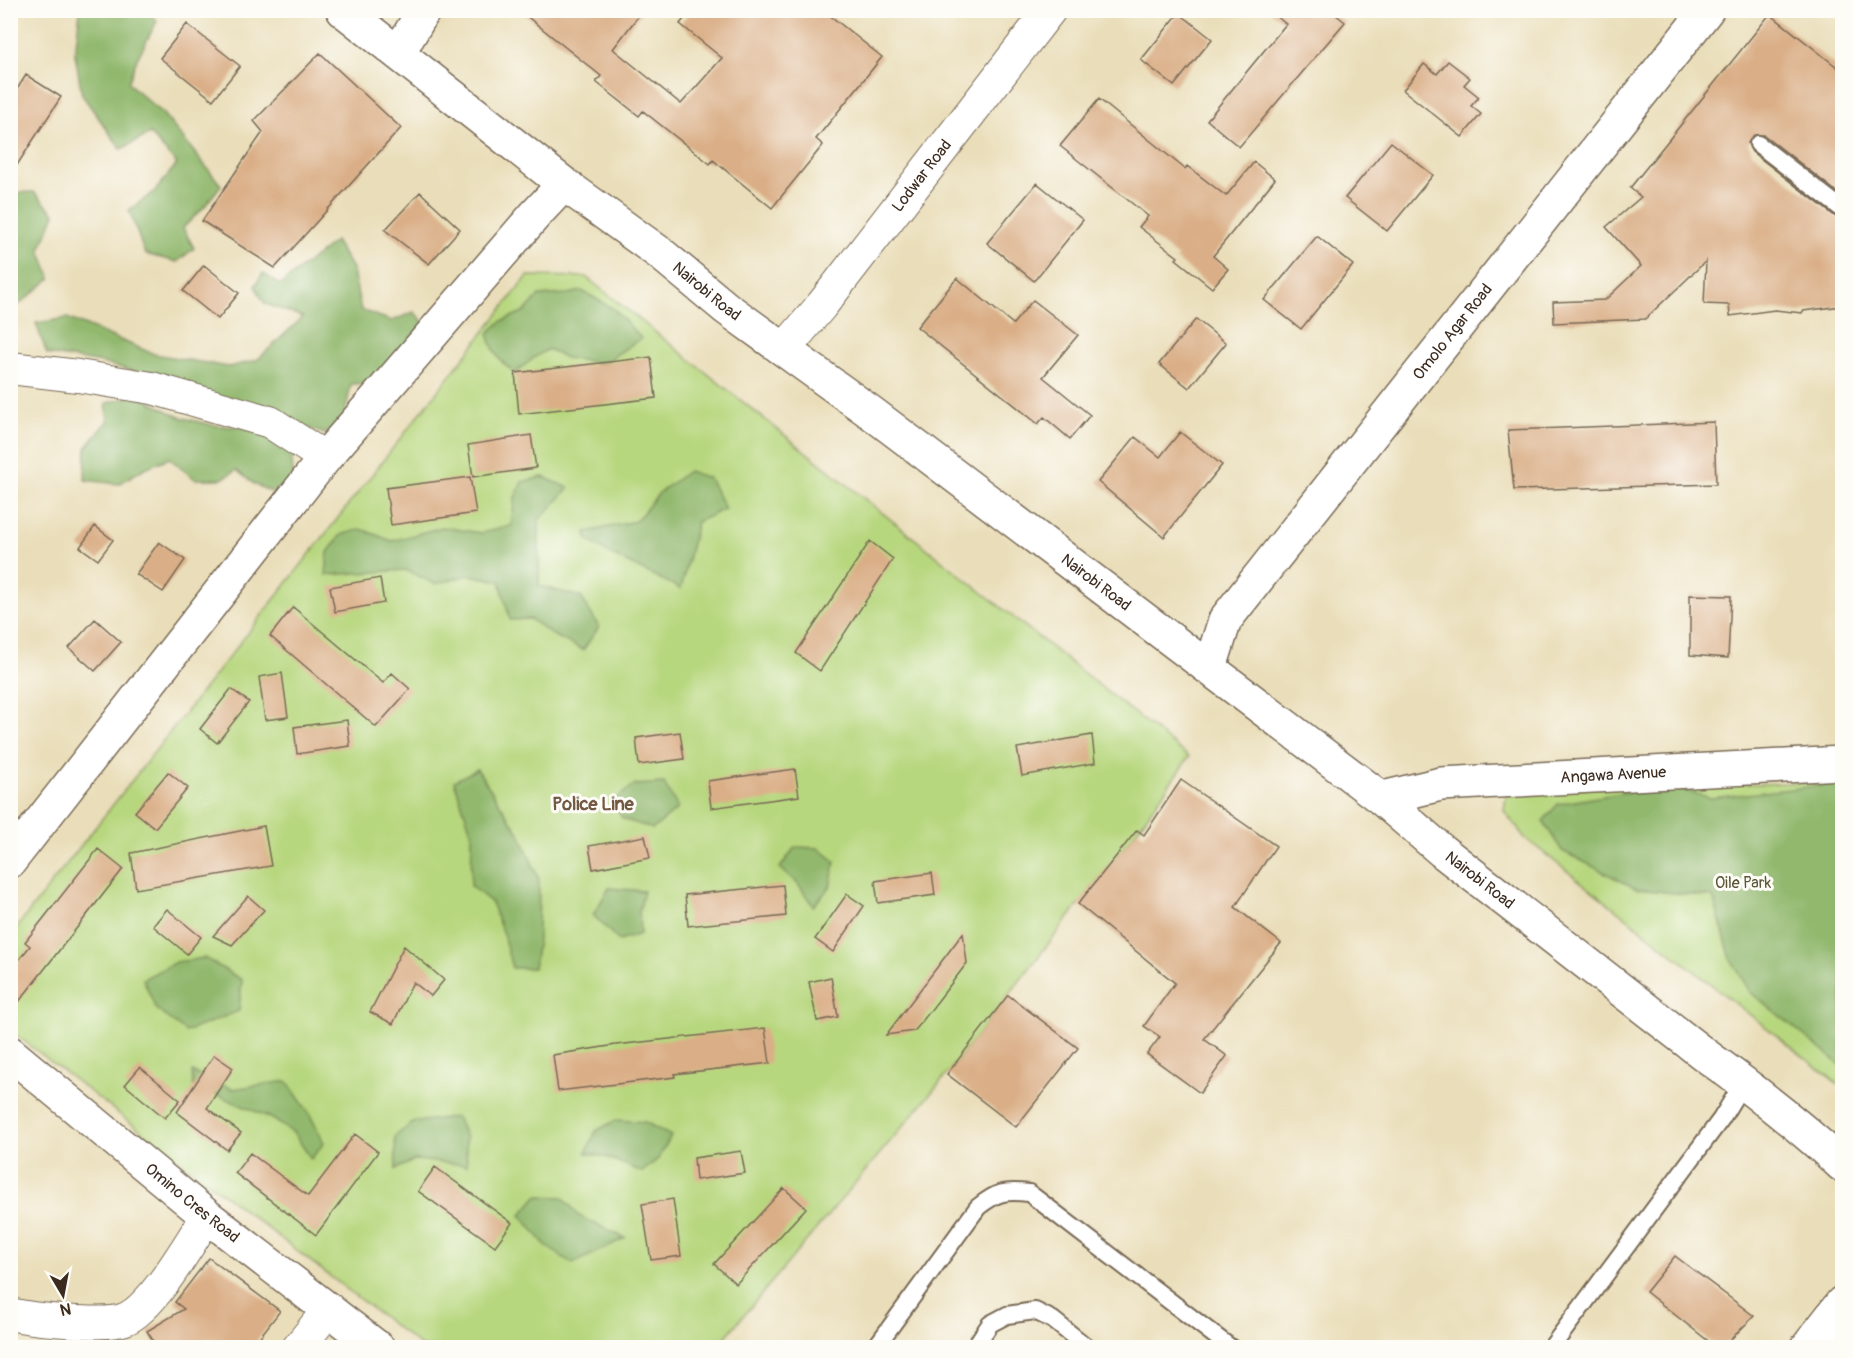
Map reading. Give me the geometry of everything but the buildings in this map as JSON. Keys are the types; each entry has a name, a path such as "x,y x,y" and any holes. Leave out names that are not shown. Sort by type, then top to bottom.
{"main road":[{"name":"Nairobi Road","path":"343,10 564,184 661,254 726,308 873,414 1382,799 1442,851 1743,1083 1842,1165"},
{"name":"Nairobi Road","path":"369,10 416,24 523,136 665,245 794,339 1212,661 1298,732 1386,797 1433,841 1489,884 1842,1144"},
{"name":"Omolo Agar Road","path":"1212,661 1225,620 1707,10"},
{"path":"10,861 325,458 535,214 564,184"},
{"name":"Angawa Avenue","path":"1386,797 1441,784 1842,763"},
{"name":"Omino Cres Road","path":"10,1053 207,1216 378,1347"},
{"path":"1807,1347 1842,1303"}],"street":[{"name":"Lodwar Road","path":"794,339 1050,10"},
{"path":"10,368 152,388 270,422 325,458"},
{"path":"10,1314 64,1322 124,1320 141,1308 154,1292 207,1216"},
{"path":"298,1347 328,1309"}],"lane":[{"path":"1758,144 1842,209"},
{"path":"1551,1347 1721,1119 1743,1083"},
{"path":"874,1347 978,1208 993,1195 1010,1191 1029,1193 1231,1347"},
{"path":"974,1347 990,1324 1007,1315 1035,1311 1053,1320 1088,1347"}],"green space":[{"path":"80,11 148,11 157,21 137,59 128,83 163,114 221,185 205,206 183,228 194,248 177,262 145,254 129,210 154,192 177,164 150,134 121,149 82,95 75,54"},
{"path":"34,192 55,214 40,250 51,278 11,311 11,193"},
{"path":"335,241 353,270 361,310 392,321 414,312 424,322 374,383 351,384 345,414 325,434 163,379 102,363 47,354 36,323 67,318 154,354 229,367 257,360 303,317 265,304 255,286 263,273 280,285"},
{"path":"528,276 586,277 1189,757 1137,830 947,1074 717,1347 422,1347 11,1031 10,936"},
{"path":"582,291 614,309 641,338 604,363 566,358 548,349 515,373 501,360 492,346 488,333 502,321 525,311 539,296"},
{"path":"137,395 180,417 212,425 261,429 291,451 294,482 271,492 254,484 236,470 222,479 195,479 169,458 143,469 119,484 85,480 86,448 108,421 106,403"},
{"path":"688,471 709,478 725,509 697,522 681,589 608,553 587,539 586,532 636,521 659,493"},
{"path":"543,477 569,488 539,520 539,586 581,597 599,627 583,650 553,635 530,619 510,620 500,581 469,575 435,584 406,570 326,575 328,552 341,535 361,529 392,541 442,527 481,533 511,526 515,498 522,482"},
{"path":"477,769 521,836 539,880 538,939 534,968 512,968 491,902 471,886 472,834 454,781"},
{"name":"Oile Park","path":"1842,782 1842,1087 1525,838 1504,811 1507,789"},
{"path":"664,783 678,808 653,829 623,819 612,802 634,785"},
{"name":"Oile Park","path":"1842,783 1842,1066 1750,992 1731,959 1713,897 1637,889 1562,851 1543,821 1558,804 1666,785 1711,798"},
{"path":"795,847 818,848 835,861 830,887 813,906 798,884 780,868"},
{"path":"609,888 644,891 639,912 640,934 619,941 593,915"},
{"path":"205,958 242,980 239,1011 186,1032 156,1009 143,979 176,962"},
{"path":"192,1072 233,1089 287,1081 309,1113 324,1143 311,1159 294,1133 271,1118 193,1085"},
{"path":"457,1117 466,1138 467,1165 415,1160 396,1169 395,1136 414,1122"},
{"path":"616,1120 645,1122 671,1136 658,1159 642,1172 606,1157 586,1153 596,1131"},
{"path":"537,1196 563,1197 579,1216 625,1238 573,1264 546,1246 521,1215"}],"district":[{"name":"Police Line","path":"593,804"}]}
